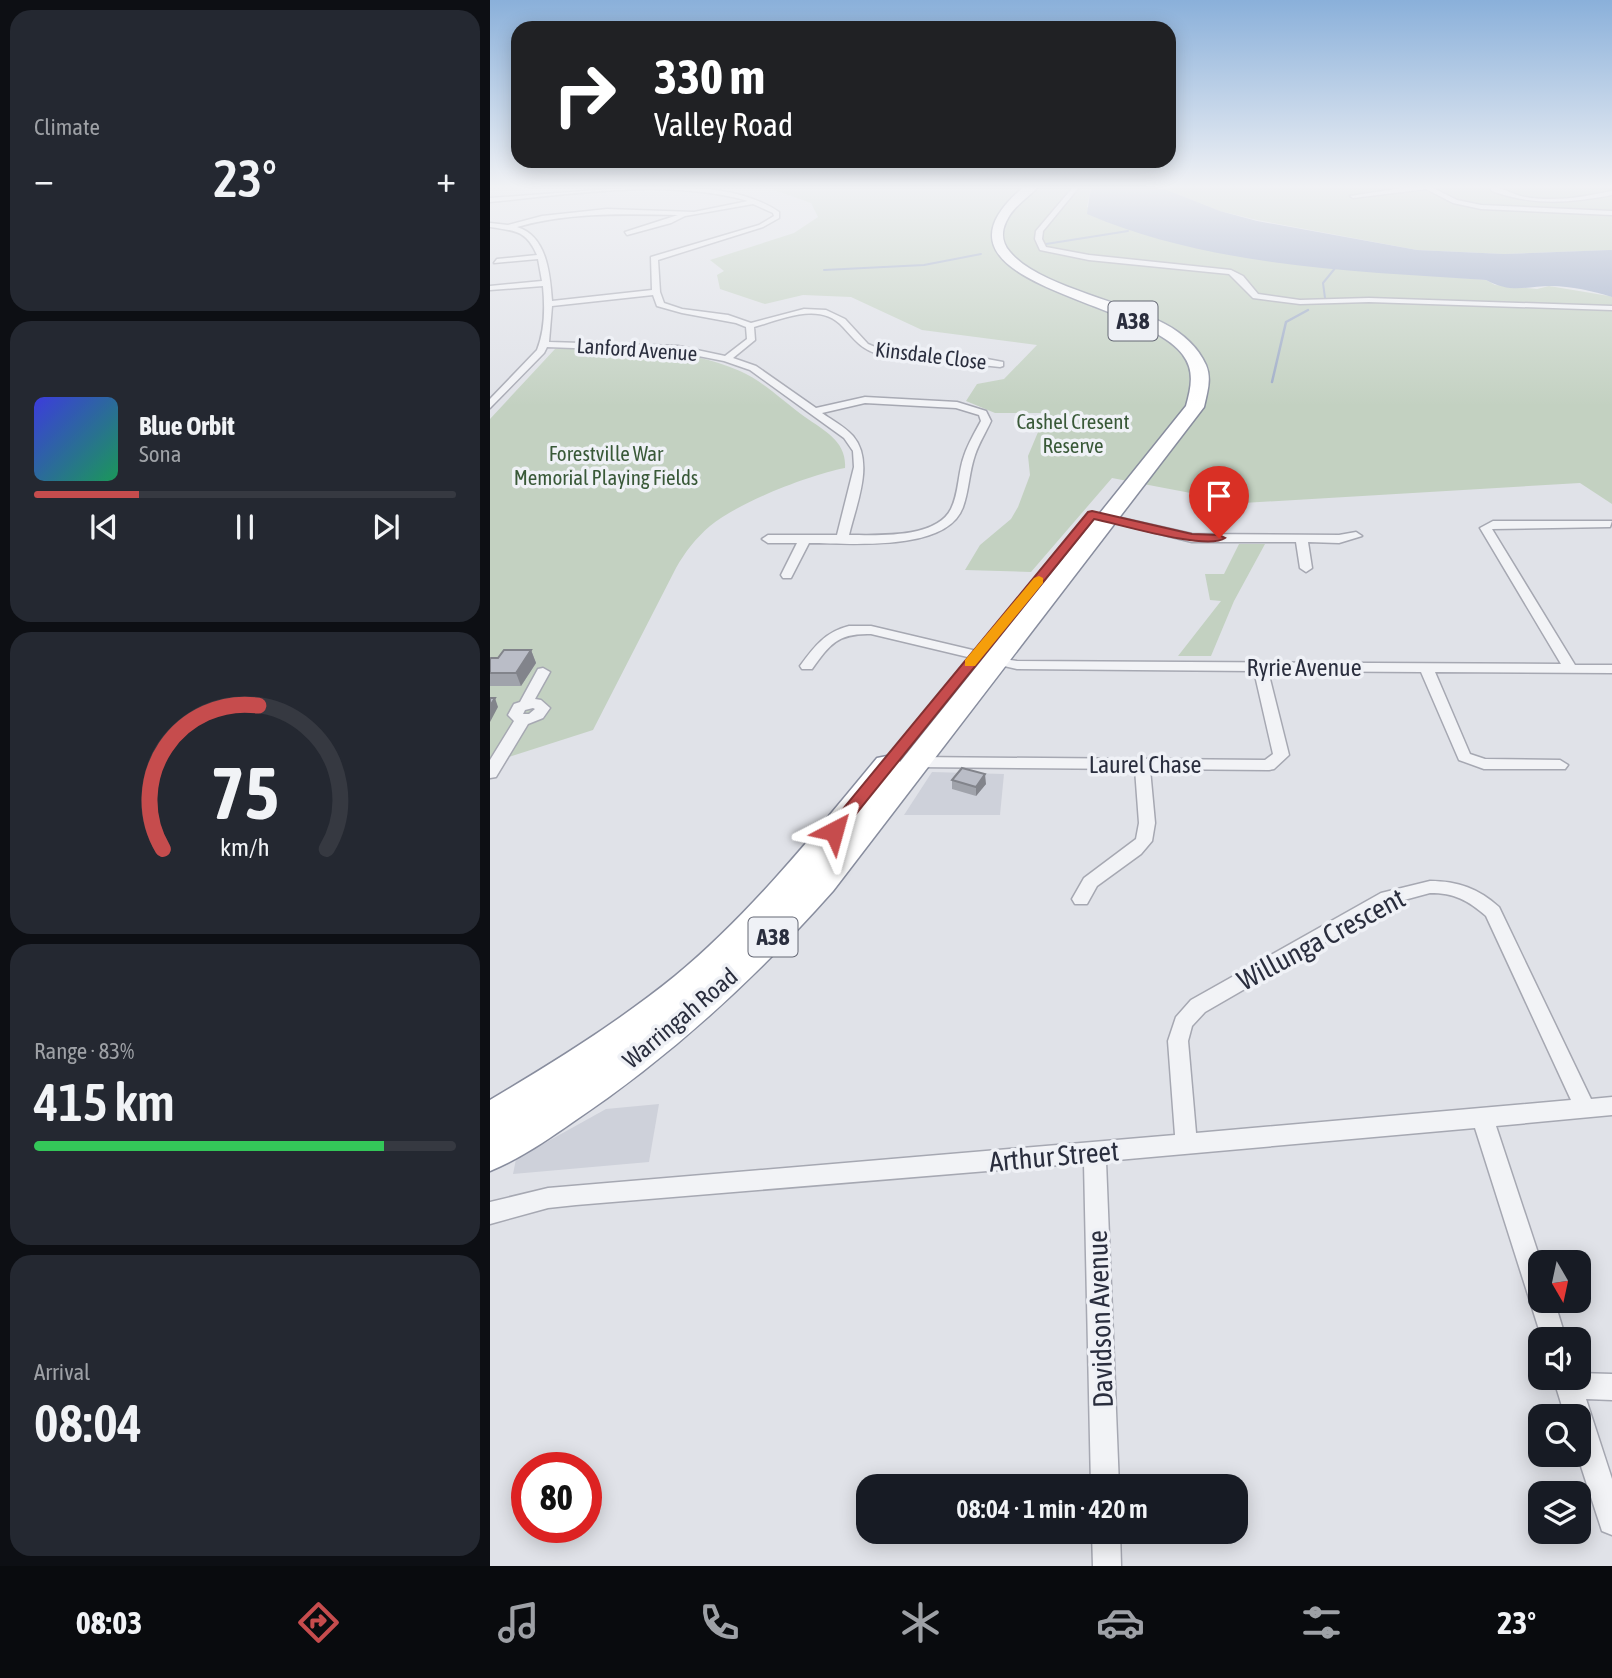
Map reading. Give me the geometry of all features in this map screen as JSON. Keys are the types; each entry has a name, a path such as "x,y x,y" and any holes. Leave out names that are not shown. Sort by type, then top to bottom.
{"highway":[{"name":"Warringah Road","path":"996,259 1027,279 1153,331 1176,348 1185,360 1190,373 1191,390 1181,408 1100,517"},
{"name":"Warringah Road","path":"490,1121 636,1027 713,964 799,874 986,658 1100,517 1195,407 1202,385 1196,361 1179,341 1149,322 1022,270 1009,259"},
{"name":"Warringah Road","path":"490,1152 581,1097 646,1051 768,941 821,883 915,762 986,658"}],"street":[{"path":"497,261 518,259"},
{"path":"490,405 546,344 547,304 541,259"},
{"path":"654,259 657,300 667,307 721,314 750,326 751,341 726,359"},
{"path":"1109,259 1164,262 1223,271 1240,278 1256,296 1287,301 1321,303 1369,300 1466,306 1612,308"},
{"path":"490,288 545,283"},
{"path":"547,304 656,292"},
{"name":"Kinsdale Close","path":"750,326 793,314 826,313 836,317 858,342 879,352 1000,364"},
{"name":"Lanford Avenue","path":"546,344 666,348 726,359 753,368 848,436 858,451 859,467 842,540"},
{"path":"768,539 842,540 914,536 933,530 948,521 957,509 969,456 986,421 984,413 957,405 865,400 813,412"},
{"path":"1100,517 1192,538 1339,539 1356,536"},
{"path":"1570,668 1486,528 1493,524 1609,524"},
{"path":"1301,539 1306,568"},
{"path":"787,575 804,541"},
{"name":"Ryrie Avenue","path":"807,666 827,639 838,632 855,629 871,630 1017,665 1612,669"},
{"name":"Laurel Chase","path":"915,762 1269,765 1280,755 1260,667"},
{"path":"1426,668 1464,757 1484,764 1559,765"},
{"path":"490,773 525,711 528,698 543,672"},
{"path":"1081,899 1090,882 1136,850 1144,841 1147,823 1142,765"},
{"name":"Willunga Crescent","path":"1186,1143 1178,1041 1183,1023 1198,1006 1387,898 1408,890 1431,888 1455,888 1478,896 1493,912 1584,1109"},
{"name":"Arthur Street","path":"493,1215 548,1198 576,1195 1612,1106"},
{"path":"1483,1118 1528,1258"},
{"name":"Davidson Avenue","path":"1095,1152 1105,1474"},
{"path":"1591,1385 1612,1387"},
{"path":"1571,1390 1612,1521"},
{"path":"1106,1544 1107,1566"}],"shaded area":[{"path":"932,772 1004,774 1000,815 904,815"},
{"path":"659,1104 649,1162 513,1174 516,1159 606,1109"}],"green space":[{"name":"Cashel Cresent Reserve","path":"1263,259 1291,264 1486,280 1495,285 1537,289 1549,286 1612,297 1612,504 1580,483 1243,503 1112,478 1031,572 965,570 980,545 1011,519 1018,507 1030,475 1028,456 1046,413 995,413 966,401 977,384 1004,379 1037,345 922,330 851,297 803,295 765,304 720,289 717,275 724,271 710,260"},
{"name":"Forestville War Memorial Playing Fields","path":"555,349 652,350 697,357 740,371 827,432 842,451 845,468 775,491 738,508 710,526 691,546 676,568 593,730 490,763 490,419"},
{"path":"1239,544 1265,544 1234,601 1211,656 1178,656 1221,601 1210,600 1205,574 1224,574"}],"water":[{"path":"1253,259 1612,259 1612,297 1566,287 1511,288 1486,280"}],"building":[{"path":"504,650 531,650 516,673 490,673 490,659 498,658"},
{"path":"962,768 985,774 976,787 952,780"}],"waterway":[{"path":"824,270 924,265 955,259"},
{"path":"1325,298 1323,283 1336,267"},
{"path":"1272,382 1286,322 1308,310"}],"slow traffic":[{"path":"970,663 1039,580"}],"route":[{"path":"834,831 1092,515 1192,538 1219,538"}]}
